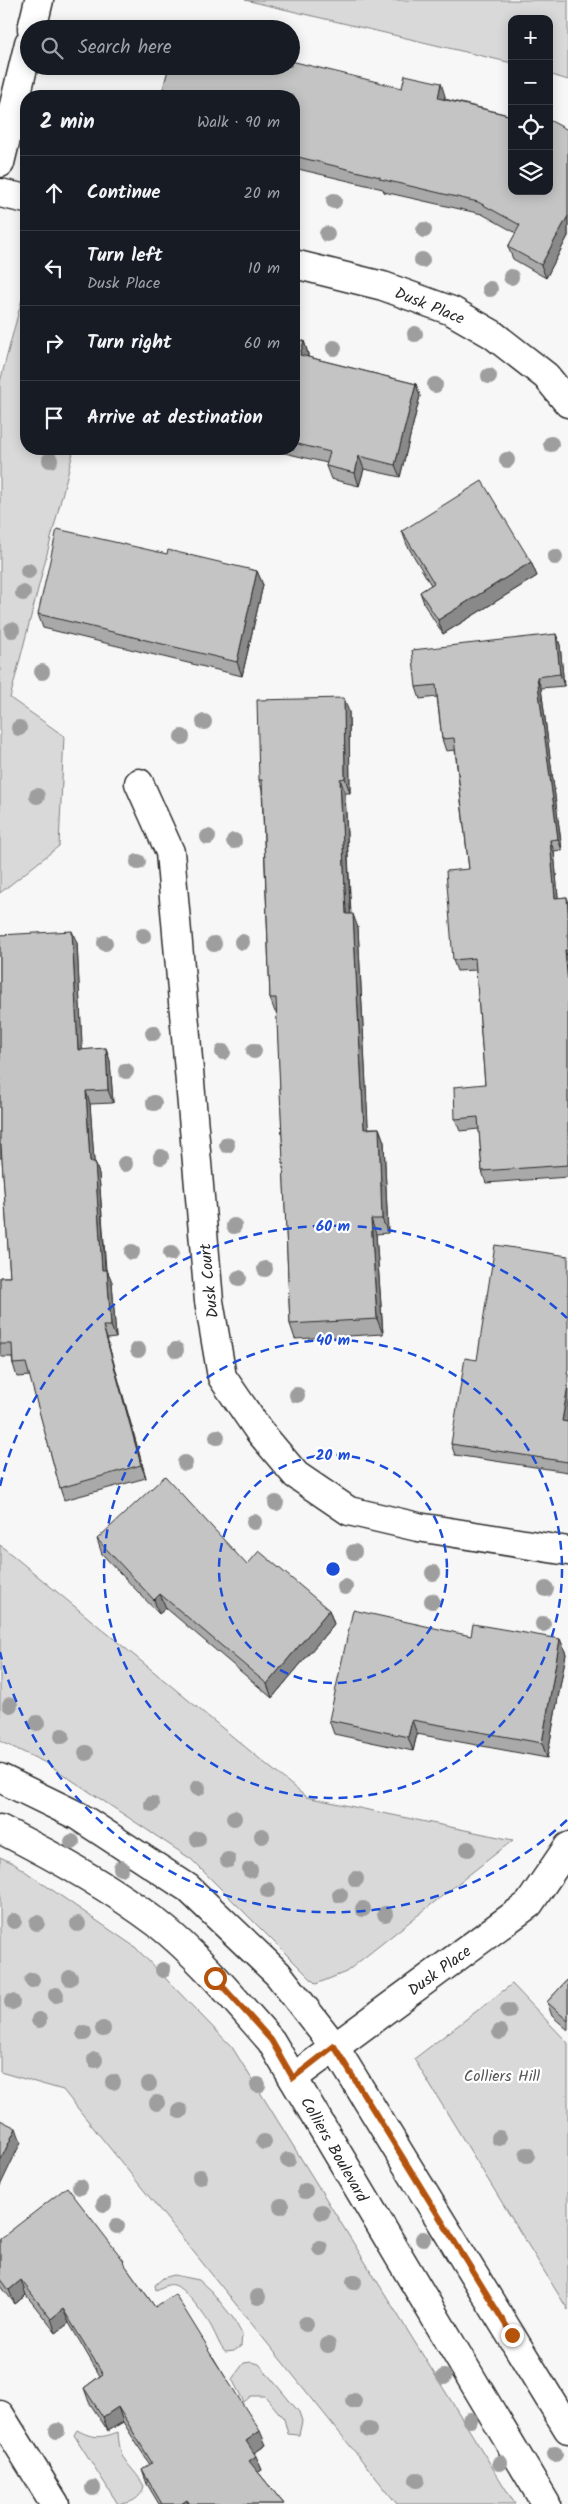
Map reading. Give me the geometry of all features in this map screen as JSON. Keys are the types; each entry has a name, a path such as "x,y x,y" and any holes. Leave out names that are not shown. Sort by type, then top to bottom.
{"street":[{"path":"34,20 39,0"},
{"path":"0,163 21,75"},
{"path":"0,193 20,198"},
{"name":"Dusk Place","path":"300,265 383,286 452,310 492,334 546,376 568,403"},
{"name":"Dusk Court","path":"139,783 170,852 209,1301 222,1377 259,1430 296,1475 349,1511 418,1527 568,1551"},
{"path":"0,1778 78,1816 188,1888 278,1974 334,2046 568,2429"},
{"name":"Colliers Boulevard","path":"0,1829 66,1862 157,1924 215,1978 271,2040 546,2504"},
{"name":"Dusk Place","path":"293,2078 529,1904 568,1847"},
{"path":"0,2415 55,2504"}],"green space":[{"path":"245,0 568,0 568,80 553,75 553,15 508,15 508,62"},
{"path":"20,307 20,455 72,455 10,698 64,736 59,846 0,893 0,382"},
{"path":"0,1545 306,1797 513,1840 346,1972 316,1984 191,1859 46,1763 0,1741"},
{"path":"0,1857 13,1863 135,1947 232,2047 515,2504 397,2504 63,2090 0,2072"},
{"name":"Colliers Hill","path":"512,1984 568,2043 568,2310 414,2059"},
{"path":"174,2275 199,2280 212,2292 233,2318 242,2334 241,2346 234,2351 225,2352 206,2317 179,2287 169,2285 156,2290 155,2285 163,2278"},
{"path":"252,2362 259,2364 299,2412 302,2421 299,2435 288,2434 284,2419 265,2396 251,2396 244,2402 232,2379 244,2363"},
{"path":"77,2430 98,2437 118,2432 123,2457 144,2486 143,2491 138,2497 131,2502 118,2504 74,2435"}],"building":[{"path":"300,63 402,88 405,75 441,83 438,98 508,115 508,195 553,195 553,122 568,130 568,216 541,265 508,247 520,225 478,202 300,157 300,90 163,90 167,75 300,75"},
{"path":"300,340 304,341 300,355"},
{"path":"300,355 416,384 395,465 359,456 355,473 326,466 330,452 300,444"},
{"path":"482,481 531,562 438,620 420,592 434,583 402,531"},
{"path":"57,529 167,554 168,550 257,571 237,662 38,614"},
{"path":"556,634 560,674 537,677 558,839 550,840 555,898 567,897 568,912 568,950 565,950 568,984 568,1165 482,1171 478,1117 455,1119 454,1087 485,1084 475,958 453,960 446,871 469,869 454,738 442,739 436,685 416,687 412,650"},
{"path":"344,698 345,778 340,779 346,914 353,914 364,1129 379,1128 382,1219 371,1219 377,1319 290,1324 276,998 270,998 262,780 259,780 257,700"},
{"path":"72,931 78,1050 106,1048 108,1090 86,1091 90,1162 95,1162 102,1270 107,1270 111,1326 103,1326 141,1465 60,1488 26,1363 13,1364 12,1344 0,1344 0,1277 10,1277 0,1145 0,935"},
{"path":"495,1245 568,1256 568,1385 562,1421 568,1422 568,1462 451,1444 465,1358 477,1360"},
{"path":"165,1476 247,1565 259,1551 329,1610 267,1684 160,1594 154,1600 97,1539"},
{"path":"353,1610 471,1636 473,1624 560,1639 542,1743 412,1720 408,1737 329,1720"},
{"path":"568,1979 568,2021 547,2002"},
{"path":"0,2120 16,2128 0,2161"},
{"path":"67,2187 124,2261 155,2307 175,2294 260,2431 246,2441 256,2456 249,2461 284,2504 190,2504 187,2500 181,2504 162,2504 142,2470 152,2463 118,2407 103,2417 84,2388 103,2374 63,2309 51,2319 21,2280 9,2290 0,2278 0,2239"}],"route":[{"path":"215,1978 271,2040 293,2078 334,2046 512,2335"}]}
